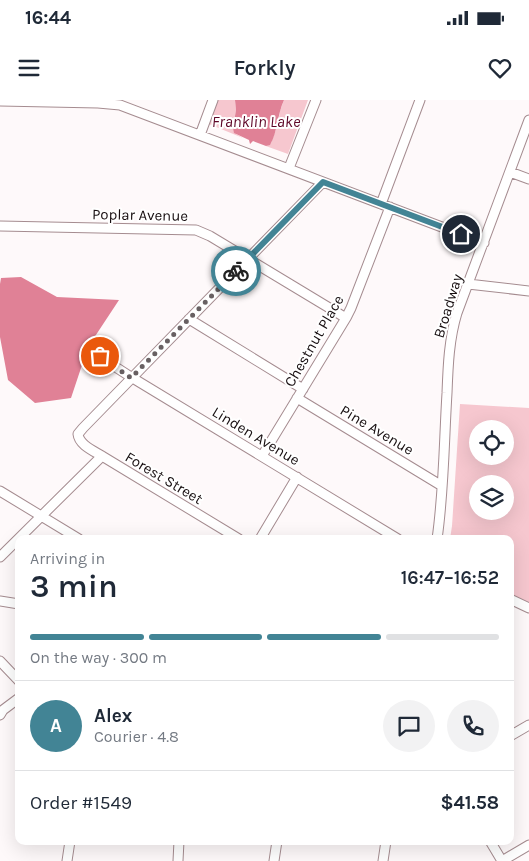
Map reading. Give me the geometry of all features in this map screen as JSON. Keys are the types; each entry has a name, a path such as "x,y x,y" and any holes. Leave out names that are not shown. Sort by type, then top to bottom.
{"street":[{"path":"200,135 213,100"},
{"path":"289,168 316,100"},
{"name":"Chestnut Place","path":"262,456 351,308 420,100"},
{"path":"0,101 112,104 129,108 484,242"},
{"name":"Broadway","path":"437,535 450,339 457,313 529,120"},
{"path":"510,172 529,179"},
{"path":"131,378 323,182"},
{"name":"Poplar Avenue","path":"0,226 190,230 202,232 346,318"},
{"path":"468,284 529,291"},
{"path":"189,319 303,389"},
{"name":"Linden Avenue","path":"100,356 131,378 391,535"},
{"name":"Forest Street","path":"131,378 79,432 78,437 80,441 232,535"},
{"name":"Pine Avenue","path":"297,398 442,486"},
{"path":"22,535 102,456"},
{"path":"262,535 297,477"},
{"path":"0,491 72,535"},
{"path":"0,556 15,541"},
{"path":"0,601 15,603"},
{"path":"514,601 529,608"},
{"path":"0,661 15,677"},
{"path":"0,714 15,701"},
{"path":"514,734 529,725"},
{"path":"67,861 69,845"},
{"path":"178,861 179,845"},
{"path":"274,861 276,845"},
{"path":"383,861 385,845"},
{"path":"492,845 502,861 529,845"}],"shaded area":[{"path":"211,100 235,100 236,110 233,128 236,134 243,138 204,122"},
{"path":"284,100 308,100 288,154 263,145 266,146 271,143"},
{"path":"460,404 529,408 529,611 514,604 514,535 451,535"}],"water":[{"name":"Franklin Lake","path":"235,100 284,100 275,134 270,145 266,146 253,141 250,144 249,140 234,133"},
{"path":"21,277 57,297 119,300 88,347 71,398 35,403 8,380 0,337 0,284 1,278"}],"way so far":[{"path":"100,356 131,378 236,271"}],"route":[{"path":"236,271 323,182 461,234"}]}
